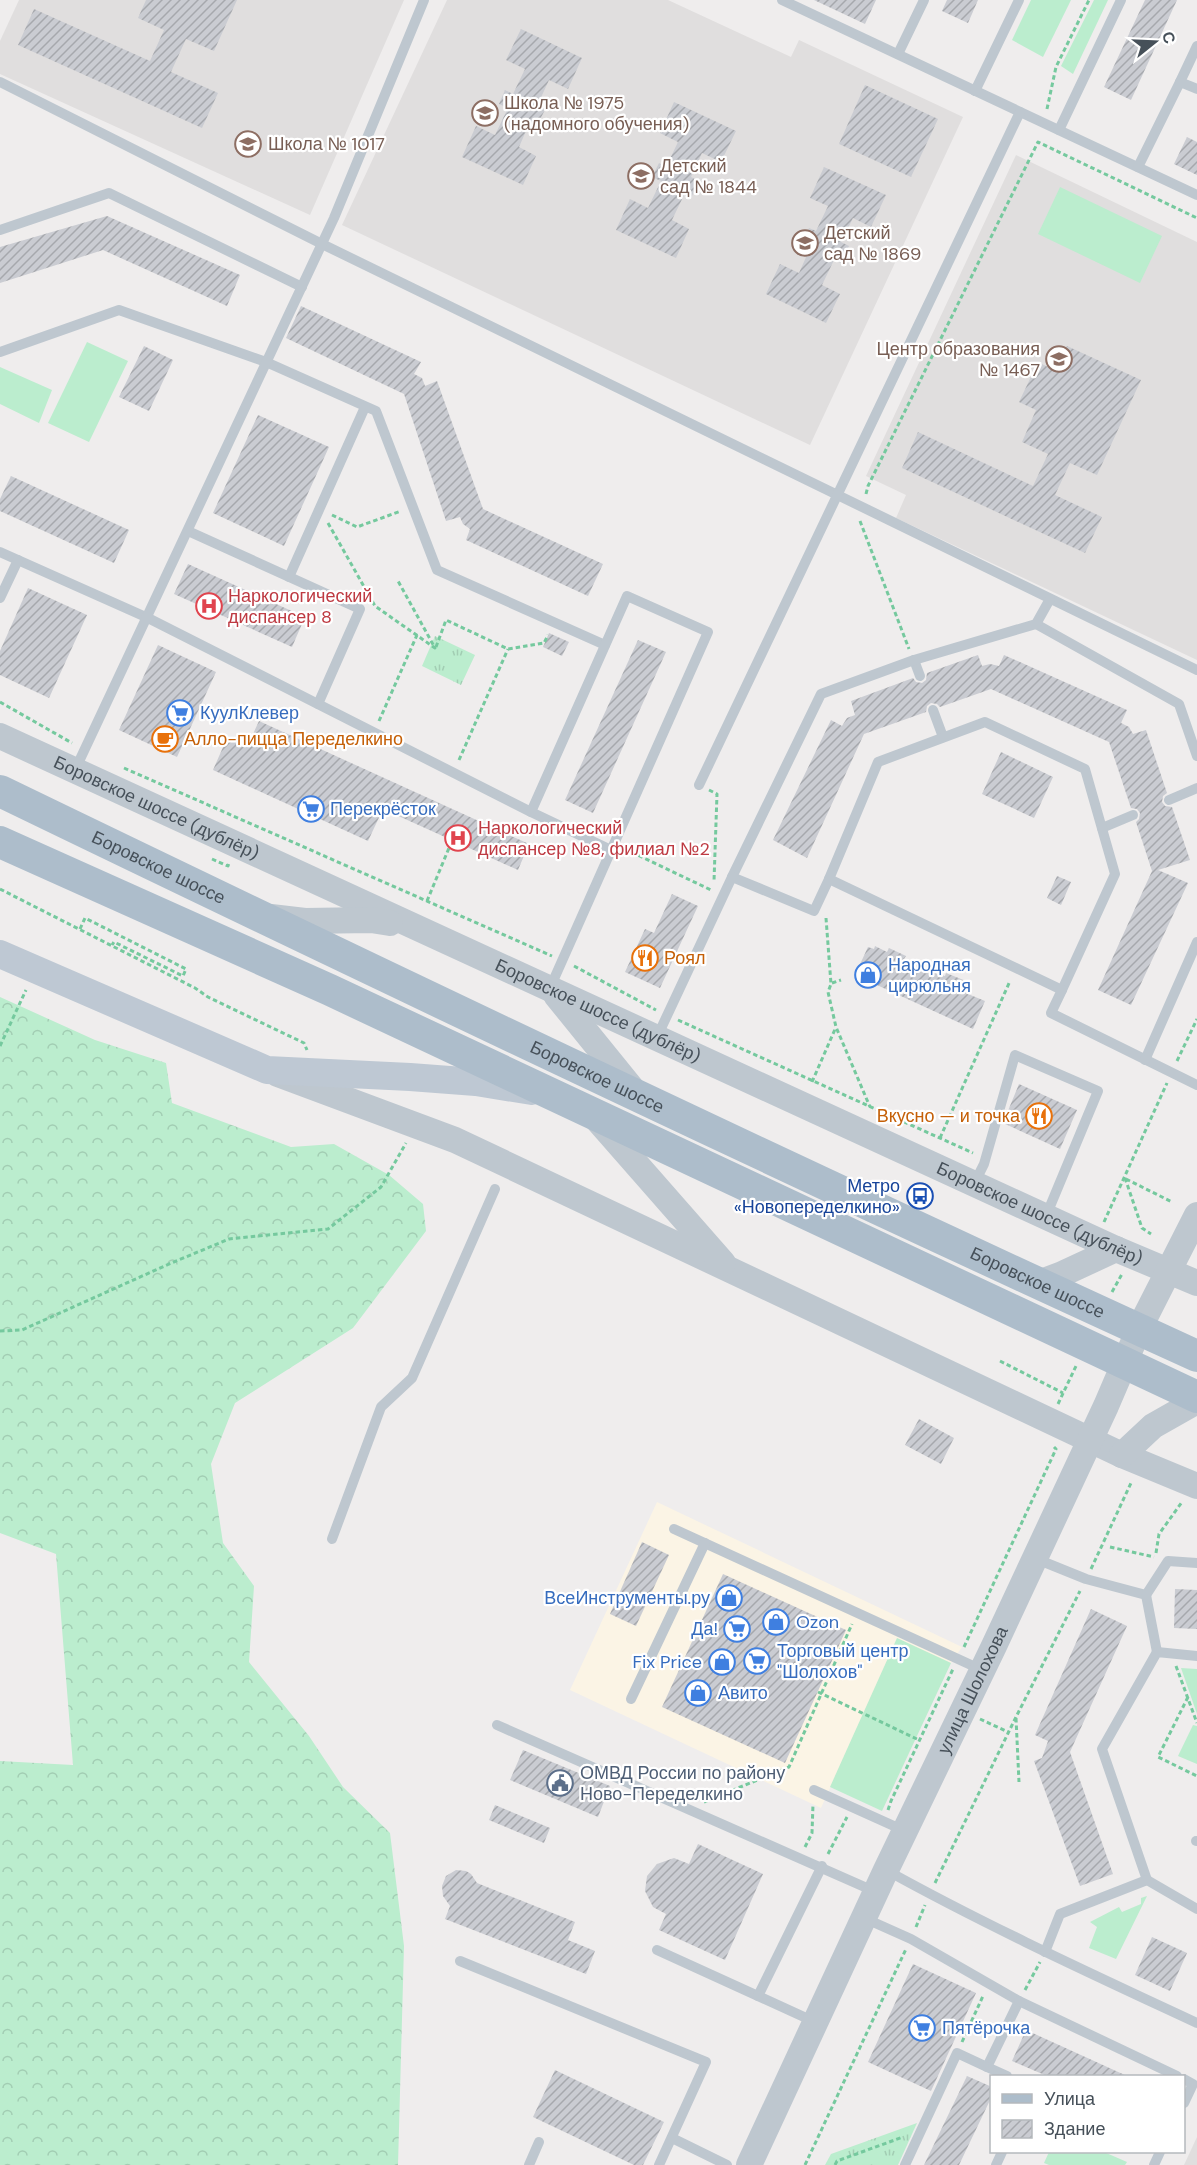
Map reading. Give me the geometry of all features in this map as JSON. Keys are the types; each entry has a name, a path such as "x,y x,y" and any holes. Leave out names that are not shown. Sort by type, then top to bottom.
{"main road":[{"name":"Боровское шоссе","path":"0,790 1036,1284 1197,1356"},
{"name":"Боровское шоссе","path":"0,842 341,995 1125,1362 1197,1399"},
{"path":"11,961 267,1070 476,1082 552,1094"}],"street":[{"name":"Боровское шоссе (дублёр)","path":"0,736 79,761 414,927 550,989 662,1027 979,1174 1120,1258 1169,1271 1197,1283"},
{"path":"258,915 305,921 371,920 414,927"},
{"path":"550,989 638,1095"},
{"path":"267,1070 455,1140 1090,1439 1190,1494"},
{"path":"591,1112 729,1271"},
{"name":"улица Шолохова","path":"748,2165 982,1670 1139,1329 1197,1215"},
{"path":"1036,1284 1120,1258"},
{"path":"1122,1455 1153,1426 1197,1399"}],"lane":[{"path":"79,761 322,244 424,0"},
{"path":"782,0 1197,195"},
{"path":"898,54 924,0"},
{"path":"975,91 1019,0"},
{"path":"1059,130 1121,0"},
{"path":"1138,167 1197,46"},
{"path":"0,82 322,244 1197,670"},
{"path":"1180,82 1197,89"},
{"path":"699,785 1020,112"},
{"path":"0,230 109,193 302,287"},
{"path":"0,352 119,310 266,362 376,411 437,570 605,645"},
{"path":"289,577 366,407"},
{"path":"188,531 360,609 318,704"},
{"path":"0,552 148,618 531,812 613,847"},
{"path":"0,598 18,560"},
{"path":"531,812 627,596 708,632 550,989"},
{"path":"662,1027 821,694 914,660 1036,624 1050,599"},
{"path":"1036,624 1179,704 1197,756"},
{"path":"914,660 920,676"},
{"path":"933,710 943,737"},
{"path":"732,877 814,911 878,762 986,722 1085,770 1115,874 1051,1013 1197,1085"},
{"path":"1170,800 1197,788"},
{"path":"1102,828 1133,815"},
{"path":"829,879 1062,990"},
{"path":"1145,1060 1197,942"},
{"path":"979,1174 1015,1054 1098,1091 1046,1216"},
{"path":"332,1539 381,1407 411,1378 495,1189"},
{"path":"675,1529 982,1670"},
{"path":"631,1699 705,1543"},
{"path":"1034,1558 1086,1579 1146,1595"},
{"path":"1197,1563 1168,1561 1146,1595 1157,1652 1102,1749 1148,1880 1197,1909"},
{"path":"1157,1652 1197,1656"},
{"path":"497,1725 822,1866 930,1894 1045,1952 1197,2023"},
{"path":"814,1790 905,1831"},
{"path":"758,1996 822,1866"},
{"path":"1045,1952 1060,1914 1148,1880"},
{"path":"864,1918 911,1939 1019,2001 1175,2075"},
{"path":"657,1950 816,2022"},
{"path":"460,1961 706,2062 659,2165"},
{"path":"987,2067 1019,2001"},
{"path":"905,2165 957,2053 1004,2075"},
{"path":"1185,2080 1192,2084 1185,2101"},
{"path":"672,2138 727,2165"},
{"path":"529,2165 539,2142"}],"path":[{"path":"914,660 859,517 868,486 1038,142 1045,123 1056,67 1089,0"},
{"path":"1038,142 1197,218"},
{"path":"320,509 357,527 413,507"},
{"path":"320,509 375,606 435,648"},
{"path":"398,581 435,648"},
{"path":"435,648 446,620 508,649 544,643 553,622"},
{"path":"374,732 417,635"},
{"path":"454,773 508,649"},
{"path":"0,702 79,761"},
{"path":"116,764 562,960 662,1027 812,1082 974,1154 979,1174"},
{"path":"613,847 714,892 717,794 699,785"},
{"path":"427,901 449,848"},
{"path":"0,889 195,988 208,997 304,1042 315,1072"},
{"path":"818,902 826,913 831,984 828,992 836,1027 870,1108"},
{"path":"80,930 85,918 186,969 183,976 114,942 112,945"},
{"path":"0,1046 11,961"},
{"path":"940,1138 1016,968"},
{"path":"831,984 841,980"},
{"path":"1103,1223 1197,1019"},
{"path":"812,1082 836,1027"},
{"path":"0,1331 22,1330 229,1239 328,1229 381,1186 408,1138"},
{"path":"1125,1178 1172,1202"},
{"path":"1125,1178 1142,1228 1151,1234"},
{"path":"1138,1237 1142,1228"},
{"path":"1108,1300 1120,1258"},
{"path":"1000,1360 1064,1393"},
{"path":"1054,1411 1077,1365"},
{"path":"805,2165 930,1894 1008,1732 1086,1579 1130,1483"},
{"path":"1155,1558 1159,1534 1190,1494"},
{"path":"1110,1546 1168,1561"},
{"path":"688,1809 789,1767 857,1613"},
{"path":"1171,1653 1197,1723"},
{"path":"820,1693 919,1740"},
{"path":"1188,1697 1158,1757 1197,1776"},
{"path":"1016,1717 1019,1782"},
{"path":"977,1718 1008,1732"},
{"path":"800,1857 812,1833 814,1790"},
{"path":"822,1866 852,1808"},
{"path":"1019,2001 1045,1952"},
{"path":"957,2053 984,1994"},
{"path":"835,2165 837,2161 921,2130"}],"shaded area":[{"name":"Школа № 1017","path":"19,0 404,0 310,215 0,74 0,41"},
{"path":"447,0 668,0 791,57 799,40 963,117 810,445 342,225"},
{"name":"Центр образования № 1467","path":"1016,155 1197,242 1197,660 896,518 906,495 866,476"},
{"path":"657,1502 962,1647 951,1663 897,1639 821,1808 570,1690"},
{"path":"1197,2137 1197,2165 1184,2165"}],"green space":[{"path":"1031,0 1071,0 1043,57 1012,40"},
{"path":"1094,0 1108,0 1073,74 1061,66"},
{"path":"1060,187 1162,236 1140,283 1038,234"},
{"path":"87,342 128,361 89,442 48,423"},
{"path":"0,367 52,390 39,423 0,404"},
{"path":"435,636 475,655 461,685 422,666"},
{"path":"0,997 95,1040 166,1063 172,1103 291,1147 334,1144 389,1175 423,1204 426,1231 353,1328 235,1403 211,1464 223,1543 254,1586 249,1662 309,1736 343,1787 390,1833 404,1946 398,2165 0,2165 0,1761 73,1765 56,1554 0,1533"},
{"path":"897,1638 951,1663 882,1811 830,1787"},
{"path":"1181,1668 1197,1669 1197,1714"},
{"path":"1193,1725 1197,1726 1197,1764 1178,1756"},
{"path":"1147,1896 1116,1959 1089,1948 1097,1927 1090,1922 1119,1907 1122,1912 1141,1904 1141,1898"},
{"path":"917,2123 898,2165 825,2165 831,2154"},
{"path":"1049,2153 1106,2153 1127,2162 1125,2165 1049,2165 1044,2163"}],"building":[{"path":"146,0 237,0 214,51 186,39 171,72 218,93 202,128 18,45 34,9 150,61 164,30 138,18"},
{"path":"814,0 876,0 865,24"},
{"path":"947,0 978,0 968,23 942,11"},
{"path":"1145,0 1177,0 1131,100 1104,87"},
{"path":"521,29 582,58 568,89 549,80 538,104 546,108 537,125 530,122 519,147 536,156 523,185 462,157 476,126 495,135 508,108 499,104 505,90 513,94 525,69 506,60"},
{"path":"865,85 938,119 911,177 839,144"},
{"path":"674,102 736,131 721,162 702,153 691,177 699,181 691,198 684,195 672,220 689,229 676,258 616,230 630,199 648,208 661,181 652,177 659,163 666,167 678,142 660,133"},
{"path":"1187,137 1197,142 1197,175 1174,164"},
{"path":"824,167 886,195 871,227 853,218 841,242 849,246 841,263 834,260 822,285 840,294 826,323 766,294 780,264 799,273 811,246 802,242 809,228 816,231 828,206 810,198"},
{"path":"107,216 240,275 227,306 103,250 0,283 0,247"},
{"path":"301,306 421,362 414,374 422,378 425,386 437,381 483,509 603,564 588,596 466,540 470,529 463,524 460,517 446,521 404,394 286,338"},
{"path":"144,346 173,360 149,411 119,397"},
{"path":"1067,346 1141,380 1097,475 1070,463 1055,495 1102,517 1085,553 902,468 918,432 1033,486 1048,454 1022,442 1036,410 1019,402 1038,362 1056,371"},
{"path":"258,415 329,447 284,546 213,513"},
{"path":"11,476 129,530 114,563 0,511 0,499"},
{"path":"188,564 305,617 292,647 174,594"},
{"path":"28,588 87,615 49,698 0,675 0,651"},
{"path":"549,633 569,642 562,656 543,647"},
{"path":"638,640 666,652 593,813 565,800"},
{"path":"158,645 216,672 177,757 119,730"},
{"path":"978,655 982,666 990,664 999,666 1004,655 1127,710 1121,723 1129,727 1133,734 1146,730 1167,793 1163,796 1162,802 1165,806 1172,807 1190,860 1158,870 1188,883 1131,1005 1098,990 1152,871 1136,822 1140,813 1137,809 1131,808 1109,742 991,689 940,707 931,703 927,706 926,712 864,734 807,858 773,840 831,720 842,726 847,718 855,715 851,701 913,678 916,682 922,683 926,680 927,673"},
{"path":"259,721 529,844 518,870 383,809 368,841 213,770 227,738 247,747"},
{"path":"1001,752 1053,777 1034,818 982,794"},
{"path":"1057,876 1071,882 1061,905 1047,898"},
{"path":"672,894 698,906 660,988 625,972 645,929 654,933"},
{"path":"875,946 887,952 889,948 906,956 904,959 935,973 945,976 946,973 966,981 963,986 971,989 968,994 985,1001 973,1029 855,975 868,947 874,949"},
{"name":"Вкусно — и точка","path":"1019,1084 1077,1110 1060,1149 1003,1123"},
{"path":"919,1419 954,1438 941,1464 905,1445"},
{"path":"642,1542 669,1555 636,1626 610,1614"},
{"name":"Торговый центр \"Шолохов\"","path":"723,1574 846,1630 785,1763 662,1707"},
{"path":"1175,1589 1197,1590 1197,1629 1174,1628"},
{"path":"1091,1609 1127,1626 1070,1752 1113,1874 1080,1886 1034,1761 1042,1758 1048,1741 1035,1735"},
{"name":"ОМВД России по району Ново-Переделкино","path":"523,1750 610,1786 598,1817 510,1780"},
{"path":"495,1805 550,1828 544,1843 489,1820"},
{"path":"698,1844 763,1874 725,1960 659,1930 666,1914 653,1907 645,1891 647,1876 657,1864 674,1858 689,1864"},
{"path":"456,1870 471,1874 477,1883 575,1922 568,1940 595,1951 586,1974 445,1919 450,1906 443,1896 442,1886 446,1876"},
{"path":"1152,1937 1187,1953 1170,1991 1135,1975"},
{"name":"Пятёрочка","path":"913,1964 976,1993 931,2091 868,2062"},
{"path":"1026,2030 1125,2075 1045,2075 1012,2061"},
{"path":"555,2070 664,2122 643,2165 634,2165 533,2117"},
{"path":"967,2076 990,2086 990,2100 959,2165 924,2165"}],"place":[{"name":"Школа № 1975 (надомного обучения)","path":"485,113"},
{"name":"Школа № 1017","path":"248,144"},
{"name":"Детский сад № 1844","path":"641,176"},
{"name":"Детский сад № 1869","path":"805,243"},
{"name":"Центр образования № 1467","path":"1059,359"},
{"name":"Наркологический диспансер 8","path":"209,606"},
{"name":"КуулКлевер","path":"180,713"},
{"name":"Алло-пицца Переделкино","path":"165,739"},
{"name":"Перекрёсток","path":"311,809"},
{"name":"Наркологический диспансер №8, филиал №2","path":"458,838"},
{"name":"Роял","path":"645,958"},
{"name":"Народная цирюльня","path":"868,975"},
{"name":"Вкусно — и точка","path":"1039,1116"},
{"name":"Метро «Новопеределкино»","path":"920,1196"},
{"name":"ВсеИнструменты.ру","path":"729,1598"},
{"name":"Ozon","path":"776,1622"},
{"name":"Да!","path":"737,1629"},
{"name":"Торговый центр \"Шолохов\"","path":"757,1661"},
{"name":"Fix Price","path":"722,1662"},
{"name":"Авито","path":"698,1693"},
{"name":"ОМВД России по району Ново-Переделкино","path":"560,1783"},
{"name":"Пятёрочка","path":"922,2028"}]}
